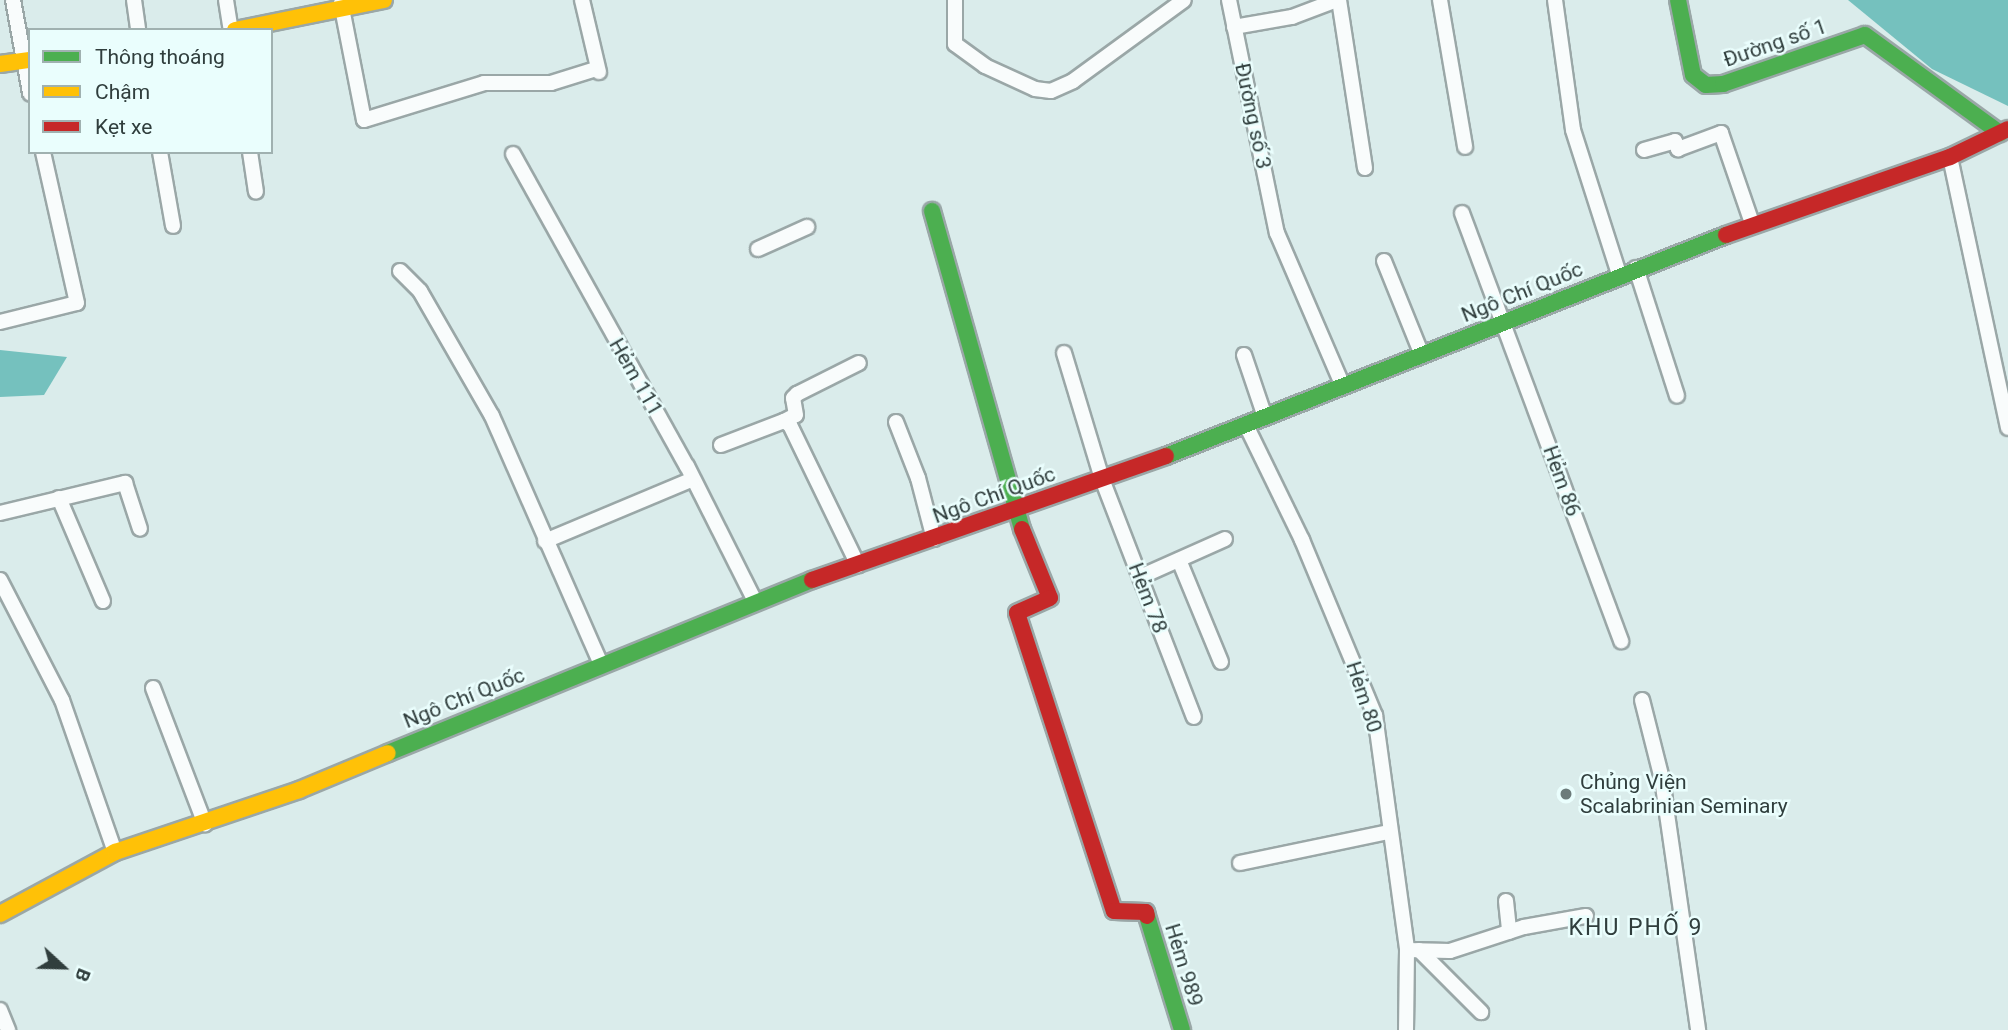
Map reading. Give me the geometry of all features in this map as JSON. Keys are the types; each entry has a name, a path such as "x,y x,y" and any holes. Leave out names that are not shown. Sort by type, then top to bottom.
{"main road":[{"path":"241,28 341,4 384,0"},
{"name":"Đường số 1","path":"1678,0 1693,75 1706,85 1723,84 1865,35 2005,133"},
{"path":"0,64 26,61"},
{"name":"Ngô Chí Quốc","path":"0,914 115,852 205,824 299,790 755,601 1102,479 1246,425 1620,277 1636,268 1950,158 2005,133"},
{"path":"932,211 1014,510"},
{"name":"Hẻm 989","path":"1014,510 1050,598 1017,613 1060,734 1114,911 1146,912 1182,1030"}],"street":[{"path":"13,0 26,61"},
{"path":"134,0 138,28"},
{"path":"226,0 233,28"},
{"path":"341,4 364,120 484,83 551,83 597,71 582,0"},
{"path":"955,0 954,44 985,66 1035,89 1051,91 1073,81 1184,0"},
{"name":"Đường số 3","path":"1229,0 1277,233 1343,386"},
{"path":"1234,27 1292,17 1338,0 1364,168"},
{"path":"1440,0 1465,147"},
{"path":"1555,0 1573,130 1620,277"},
{"path":"1644,150 1675,141 1678,149 1721,133 1753,226"},
{"path":"0,322 77,303 43,154"},
{"path":"160,154 173,226"},
{"path":"250,154 256,192"},
{"name":"Hẻm 111","path":"513,154 693,479 755,601"},
{"path":"1950,158 2008,428"},
{"name":"Hẻm 86","path":"1462,213 1621,640"},
{"path":"758,249 807,227"},
{"path":"1384,261 1422,355"},
{"path":"1636,268 1677,396"},
{"path":"400,271 420,291 492,416 601,664"},
{"name":"Hẻm 78","path":"1064,353 1102,479 1194,717"},
{"path":"1244,355 1265,417"},
{"path":"721,445 796,415 793,398 797,394 859,363"},
{"path":"784,421 790,425 858,565"},
{"path":"896,422 918,478 934,539"},
{"name":"Hẻm 80","path":"1246,425 1302,540 1375,715 1389,832 1413,950 1406,1030"},
{"path":"545,541 693,479"},
{"path":"0,513 124,483 140,529"},
{"path":"59,498 103,601"},
{"path":"1140,577 1224,539"},
{"path":"1179,560 1222,662"},
{"path":"0,580 58,691 115,852"},
{"path":"153,688 205,824"},
{"path":"1642,699 1662,779 1698,1030"},
{"path":"1240,863 1389,832"},
{"path":"1506,901 1509,932"},
{"path":"1413,950 1450,951 1509,932 1586,916"},
{"path":"1413,950 1481,1012"},
{"path":"0,1010 8,1030"}],"water":[{"path":"1848,0 2008,0 2008,106 1932,69"},
{"path":"0,350 67,357 44,395 0,397"}],"traffic: fast":[{"path":"1678,0 1693,75 1706,85 1723,84 1865,35 2000,133"},
{"path":"932,211 1022,529"},
{"path":"1166,456 1726,235"},
{"path":"388,753 812,580"},
{"path":"1147,916 1182,1030"}],"traffic: slow":[{"path":"245,28 384,0"},
{"path":"0,64 28,60"},
{"path":"0,914 115,852 299,790 388,753"}],"traffic: jam":[{"path":"1726,235 1950,157 2008,129"},
{"path":"812,580 1166,456"},
{"path":"1022,529 1050,598 1017,613 1114,911 1146,912 1147,916"}],"place":[{"name":"Chủng Viện Scalabrinian Seminary","path":"1566,794"}],"district":[{"name":"KHU PHỐ 9","path":"1636,928"}]}
